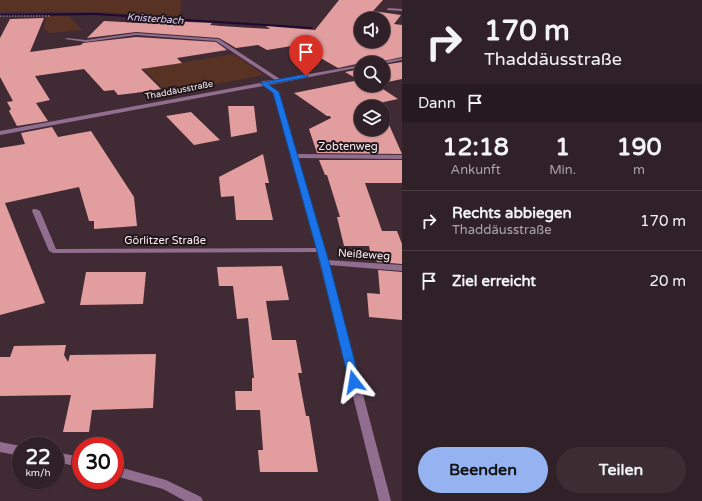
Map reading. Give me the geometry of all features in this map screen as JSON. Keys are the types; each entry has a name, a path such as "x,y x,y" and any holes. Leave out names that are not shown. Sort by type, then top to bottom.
{"street":[{"path":"388,9 402,10"},
{"path":"67,39 86,41 136,34 217,40 278,80"},
{"path":"390,61 402,59"},
{"name":"Thaddäusstraße","path":"0,133 278,80 354,67"},
{"path":"263,83 276,92 324,262 385,501"},
{"name":"Zobtenweg","path":"293,156 402,157"},
{"name":"Görlitzer Straße","path":"36,211 53,251 320,250"},
{"name":"Neißeweg","path":"324,262 402,268"},
{"path":"0,447 12,449"},
{"path":"124,473 166,485 197,501"}],"path":[{"path":"0,16 50,16"}],"shaded area":[{"path":"0,0 181,0 180,17 99,12 0,12"},
{"path":"47,16 68,16 82,30 49,33 44,28"},
{"path":"234,54 264,75 168,93 143,69"}],"building":[{"path":"339,0 383,0 373,11 380,12 354,12 354,48 390,48 390,13 401,15 394,24 402,25 402,57 390,60 390,56 354,56 354,65 338,68 298,45 267,50 258,45 236,48 219,38 136,32 87,38 104,21 141,23 143,20 212,23 210,25 270,29 266,26 315,30"},
{"path":"44,18 30,52 81,45 83,43 136,37 216,42 227,50 177,58 182,63 141,69 161,89 135,93 118,95 114,90 104,91 84,69 35,76 50,100 36,103 48,121 17,126 9,111 11,109 7,102 13,101 0,77 0,38 10,19"},
{"path":"402,62 402,79 390,82 390,64"},
{"path":"354,70 354,77 345,72"},
{"path":"354,81 354,92 388,92 398,99 390,101 354,100 354,136 390,136 390,127 402,154 317,153 309,129 331,118 294,93"},
{"path":"228,106 254,106 257,132 231,137"},
{"path":"191,112 220,140 194,145 166,116"},
{"path":"52,127 58,137 91,131 134,197 137,226 94,229 94,221 89,221 79,187 5,203 45,303 0,315 0,148 25,144 21,133"},
{"path":"263,154 269,183 265,183 273,220 236,220 234,196 221,197 219,177"},
{"path":"319,160 402,160 402,183 365,183 382,231 397,231 402,244 402,264 377,262 375,252 370,251 369,246 344,246 337,217 340,217 327,175 325,175"},
{"path":"282,266 289,300 266,301 272,340 296,340 302,373 298,373 306,416 309,416 318,472 260,472 258,450 263,450 260,410 236,410 235,391 252,391 252,378 254,378 248,318 237,319 233,286 219,286 217,267"},
{"path":"378,270 402,272 402,320 369,317 367,293 380,294"},
{"path":"86,272 146,272 143,304 80,305"},
{"path":"66,345 64,355 68,362 70,355 156,354 153,408 92,410 89,432 63,432 71,395 0,396 0,357 10,357 14,346"}],"waterway":[{"name":"Knisterbach","path":"0,15 96,14 311,28"}],"route":[{"path":"306,76 263,83 276,92 324,262 354,382"}]}
